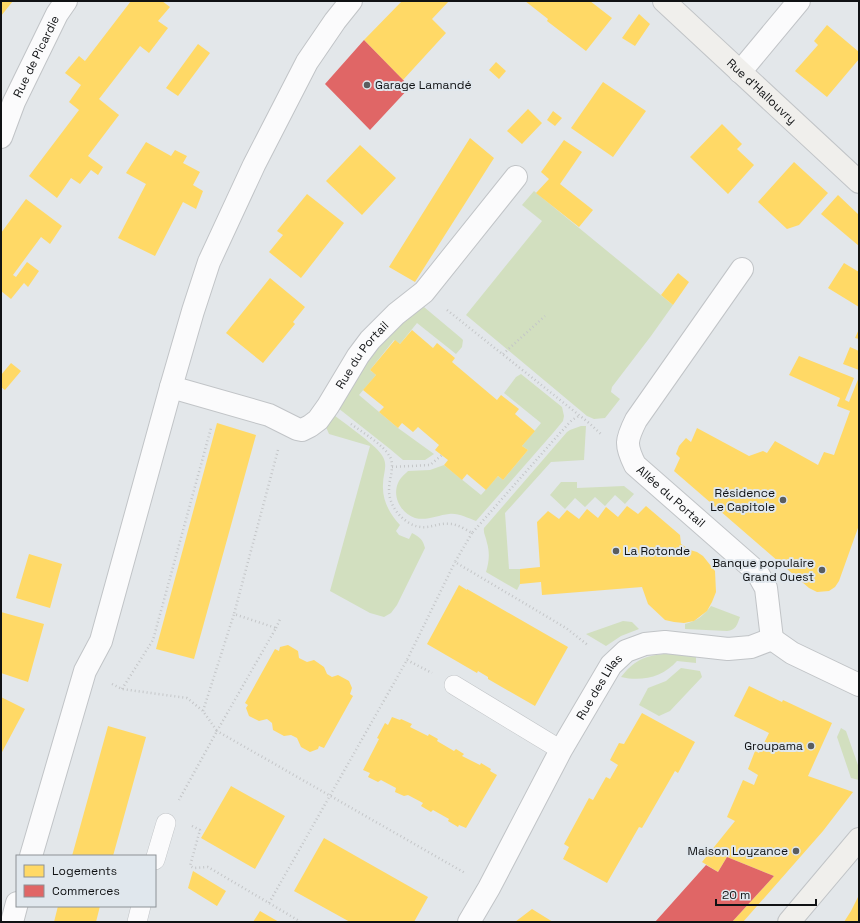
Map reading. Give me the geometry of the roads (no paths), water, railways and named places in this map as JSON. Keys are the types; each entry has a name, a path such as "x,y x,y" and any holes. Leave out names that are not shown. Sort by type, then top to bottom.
{"main road":[{"name":"Rue d'Hallouvry","path":"664,1 859,182"},
{"path":"789,922 859,839"}],"street":[{"name":"Rue de Picardie","path":"1,137 8,97 66,1"},
{"path":"31,855 85,671 101,641 171,387 209,262 254,165 307,62 335,21 351,1"},
{"path":"740,72 799,1"},
{"name":"Rue du Portail","path":"171,387 269,415 297,429 302,430 310,426 318,420 328,406 358,356 370,340 396,314 424,292 516,177"},
{"name":"Allée du Portail","path":"742,269 636,420 628,437 628,452 635,465 757,572 766,588 772,639"},
{"path":"772,639 792,653 859,685"},
{"name":"Rue des Lilas","path":"468,922 489,888 562,750 611,664 626,651 645,644 665,642 728,649 751,647 772,639"},
{"path":"12,922 16,907"}],"lane":[{"path":"454,685 562,750"},
{"path":"156,857 168,818"},
{"path":"137,922 142,907"}],"place":[{"name":"Garage Lamandé","path":"367,85"},
{"name":"Résidence Le Capitole","path":"783,500"},
{"name":"La Rotonde","path":"616,551"},
{"name":"Banque populaire Grand Ouest","path":"822,570"},
{"name":"Groupama","path":"811,746"},
{"name":"Maison Loyzance","path":"796,851"}]}
